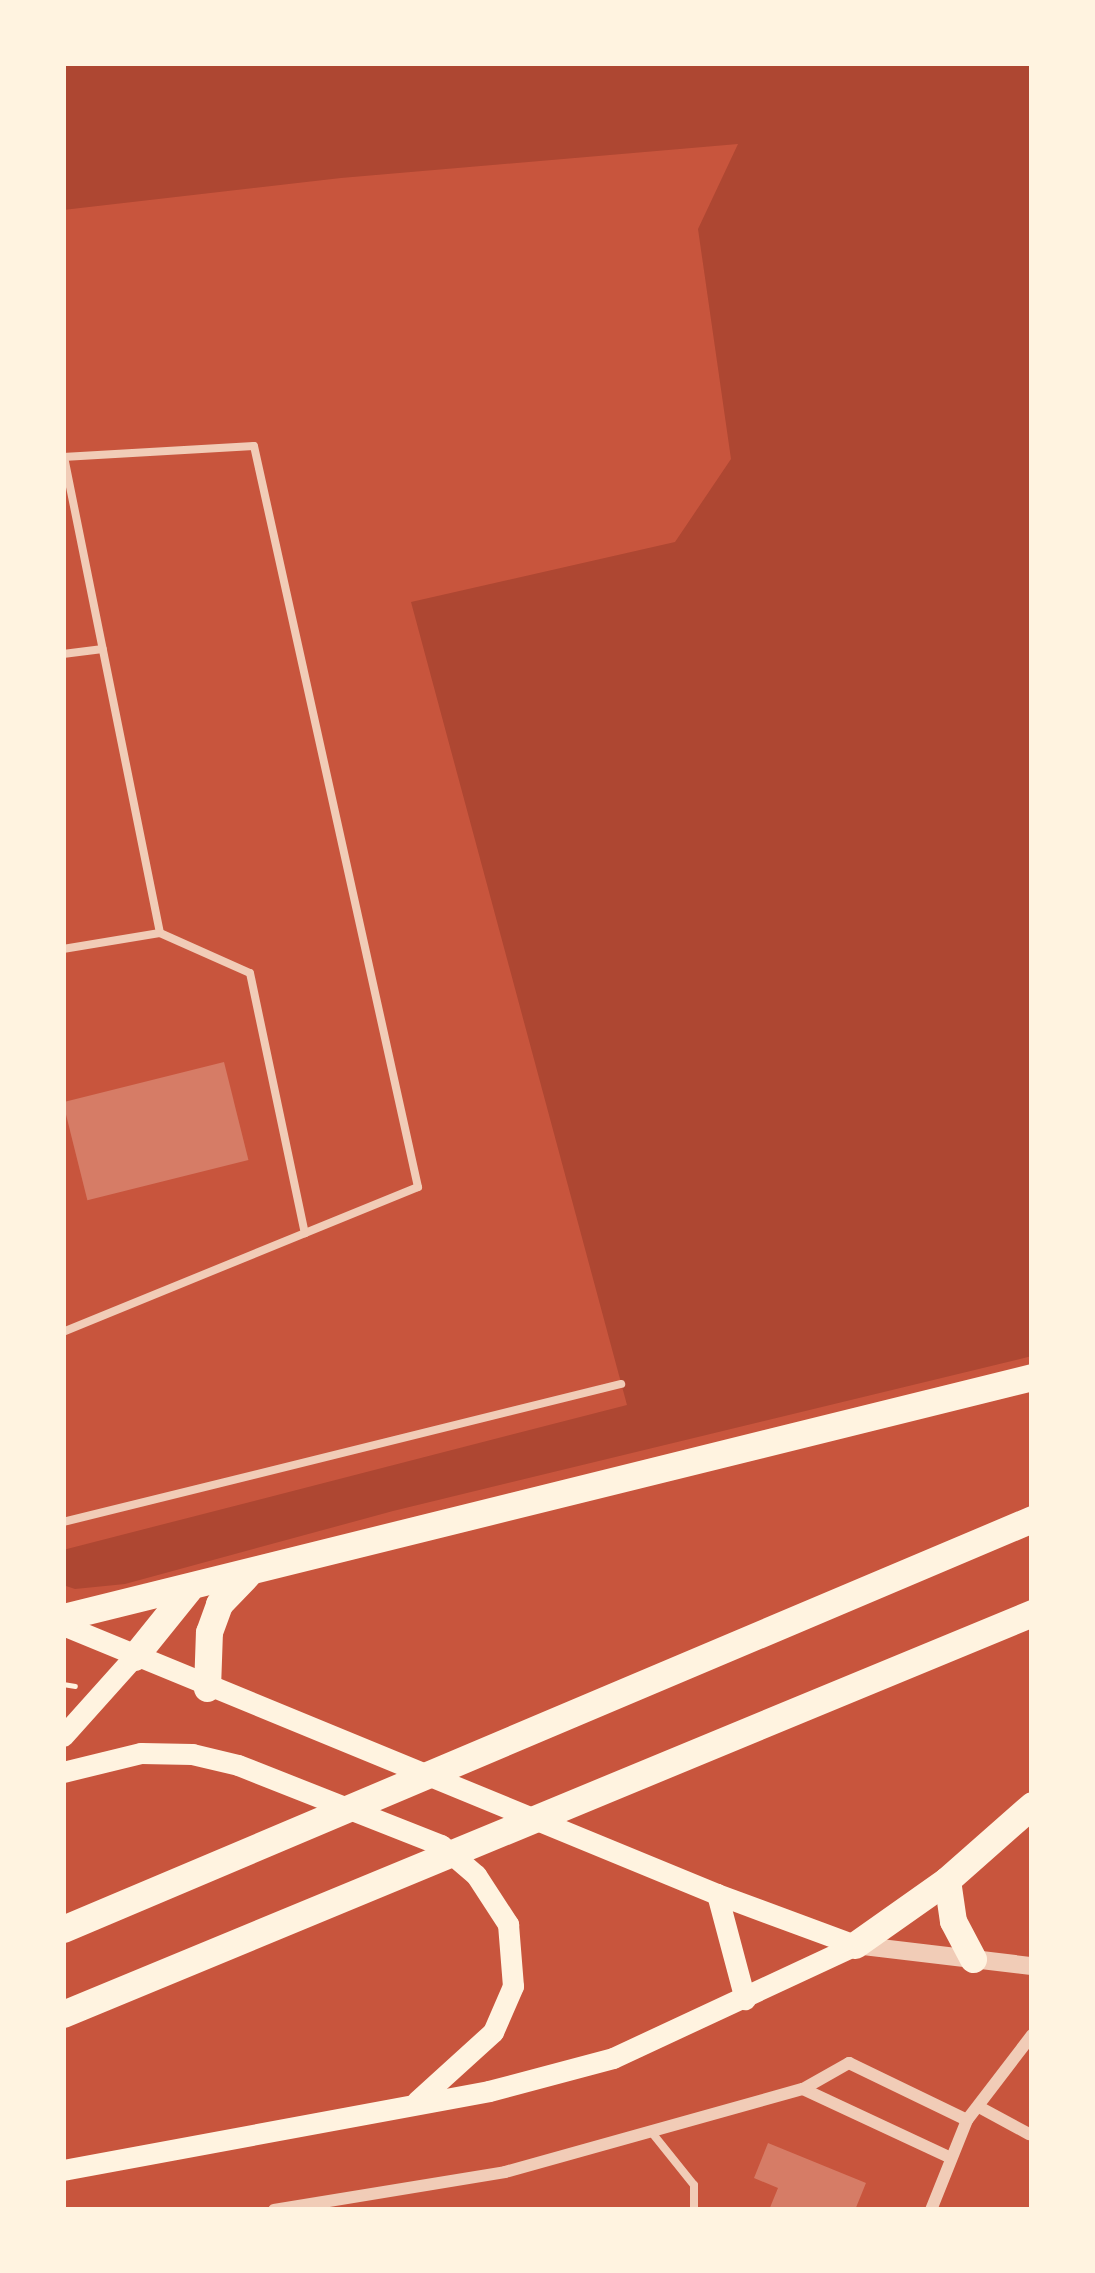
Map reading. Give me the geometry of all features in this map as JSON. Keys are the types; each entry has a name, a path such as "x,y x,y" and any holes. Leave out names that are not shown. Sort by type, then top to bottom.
{"highway":[{"path":"63,1621 1032,1377"},
{"path":"63,1929 1032,1520"},
{"path":"207,1688 214,1618 219,1604 247,1575"},
{"path":"134,1657 188,1590"},
{"path":"63,2014 295,1914 676,1765 1032,1613"},
{"path":"855,1945 947,1880 1032,1805"},
{"path":"947,1880 953,1921 973,1959"}],"main road":[{"path":"63,1621 207,1688 716,1894 855,1945"},
{"path":"63,1736 134,1657"},
{"path":"63,1772 83,1763 141,1753 192,1754 238,1766 441,1845 476,1875 508,1924 513,1986 493,2032 416,2102"},
{"path":"716,1894 745,1999"},
{"path":"63,2170 489,2090 613,2058 855,1945"}],"street":[{"path":"855,1945 1032,1966"},
{"path":"931,2210 967,2120 1032,2035"},
{"path":"274,2210 505,2172 653,2134 752,2099 803,2089 850,2063 967,2120"},
{"path":"803,2089 951,2158"},
{"path":"979,2107 1029,2134"}],"lane":[{"path":"63,1332 418,1186 254,446 64,457 160,933"},
{"path":"63,654 103,649"},
{"path":"63,949 160,933 250,974 305,1233"},
{"path":"63,1522 621,1384"},
{"path":"653,2134 694,2185 694,2210"}],"path":[{"path":"63,1684 79,1689"}],"shaded area":[{"path":"63,63 1032,63 1032,1356 393,1511 125,1584 75,1589 63,1585 63,1550 627,1405 411,602 675,542 731,459 698,229 738,144 341,178 63,210"}],"building":[{"path":"224,1062 248,1160 87,1200 63,1102"},
{"path":"768,2143 866,2183 855,2210 769,2210 778,2188 754,2178"}]}
